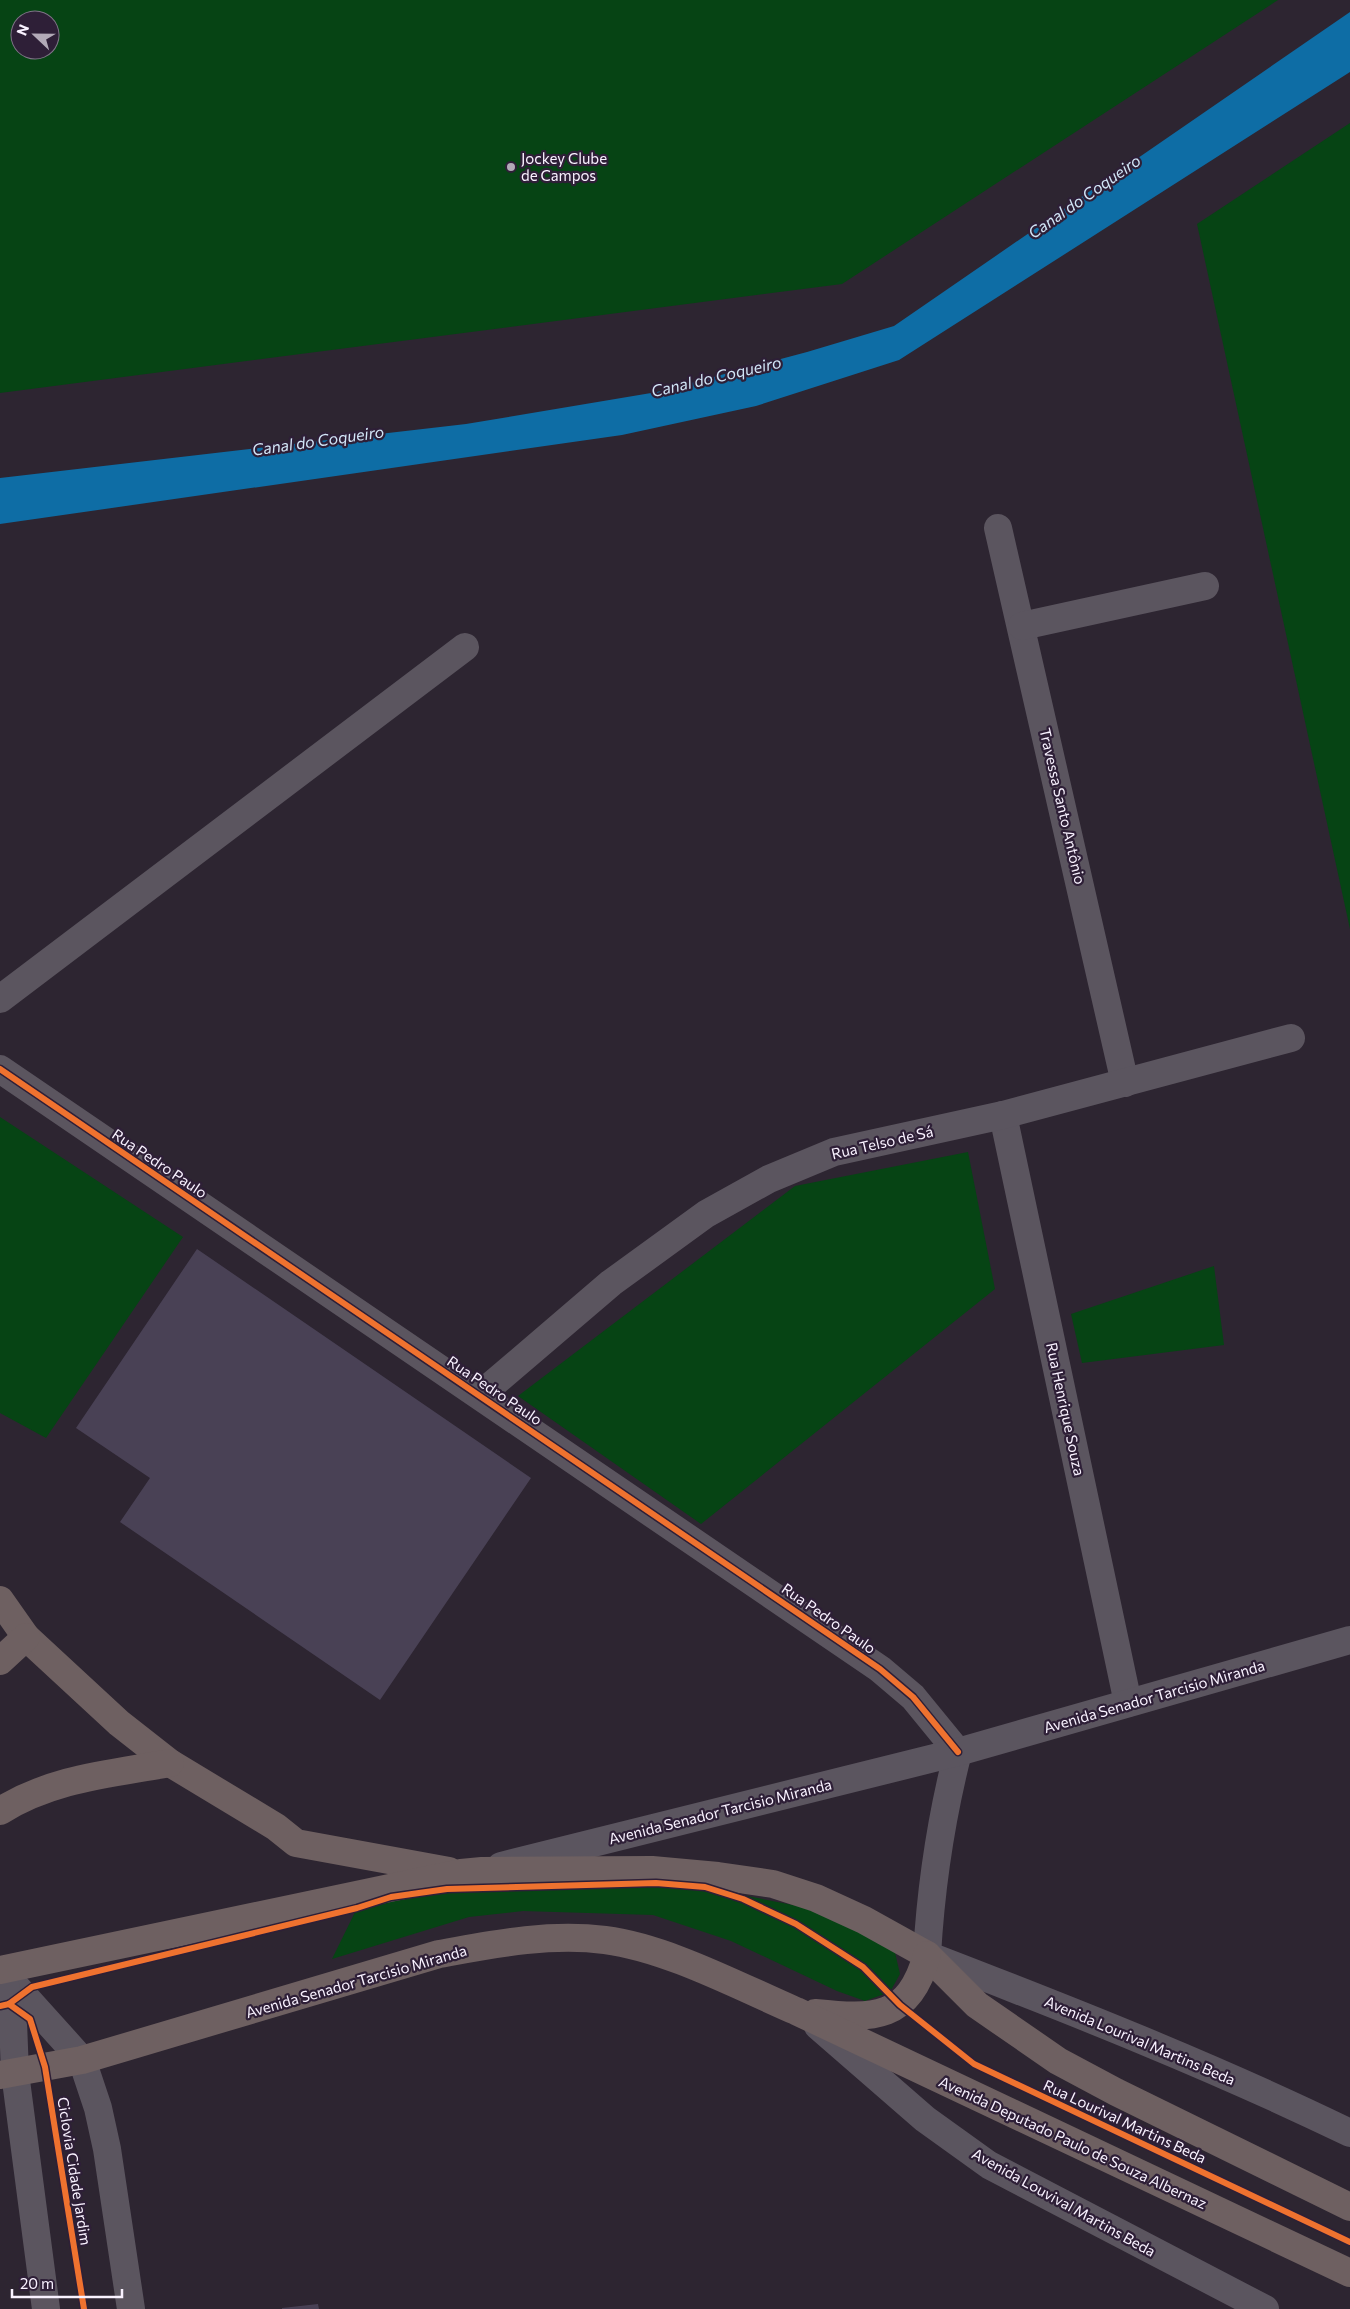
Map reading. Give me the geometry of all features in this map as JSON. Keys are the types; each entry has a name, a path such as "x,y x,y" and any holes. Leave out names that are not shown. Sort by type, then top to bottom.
{"main road":[{"path":"0,1600 26,1637 119,1723 170,1763 276,1827 296,1843 472,1872"},
{"path":"0,1661 26,1637"},
{"path":"0,1811 20,1798 62,1782 170,1763"},
{"name":"Avenida Senador Tarcisio Miranda","path":"0,1969 472,1872 652,1870 718,1876 773,1884 816,1898 927,1955"},
{"name":"Avenida Senador Tarcisio Miranda","path":"7,2074 82,2060 439,1954 498,1943 558,1937 606,1940 653,1952 705,1971 802,2014"},
{"path":"802,2014 845,2016 886,2012 900,2005 910,1994 923,1970 927,1955"},
{"path":"927,1955 977,2005 1058,2061 1116,2092 1350,2208"},
{"name":"Avenida Deputado Paulo de Souza Albernaz","path":"802,2014 1350,2273"}],"street":[{"name":"Travessa Santo Antônio","path":"998,528 1022,626 1125,1083"},
{"path":"1022,626 1205,586"},
{"path":"0,999 465,647"},
{"name":"Rua Telso de Sá","path":"480,1395 618,1278 706,1214 769,1179 834,1152 1004,1115 1291,1038"},
{"name":"Rua Pedro Paulo","path":"0,1069 880,1669 913,1697 958,1752"},
{"name":"Rua Henrique Souza","path":"1004,1115 1128,1704"},
{"name":"Avenida Senador Tarcisio Miranda","path":"472,1872 958,1752 1350,1640"},
{"path":"927,1955 931,1893 939,1832 958,1752"},
{"name":"Avenida Lourival Martins Beda","path":"927,1955 1101,2022 1264,2092 1350,2133"},
{"path":"0,1969 82,2060 98,2108 107,2149 131,2309"},
{"path":"0,1969 13,2022 7,2074 46,2309"},
{"name":"Avenida Louvival Martins Beda","path":"802,2014 925,2119 990,2164 1265,2309"}],"green space":[{"name":"Jockey Clube de Campos","path":"0,0 1278,0 842,284 0,393"},
{"path":"1350,123 1350,929 1197,224"},
{"path":"0,1117 183,1237 46,1438 0,1413"},
{"path":"968,1152 995,1289 701,1524 518,1396 795,1186"},
{"path":"1214,1266 1224,1345 1082,1363 1071,1314"},
{"path":"681,1883 803,1907 894,1948 900,1974 890,1992 865,2001 837,1991 731,1941 653,1915 523,1911 469,1917 332,1959 357,1908 417,1890"}],"water":[{"name":"Canal do Coqueiro","path":"1350,12 1350,72 899,360 756,406 622,435 0,524 0,478 466,424 657,392 807,352 894,326"}],"building":[{"path":"197,1249 531,1478 380,1700 120,1522 150,1478 76,1428"},
{"path":"318,2304 319,2309 282,2309 282,2308"}],"cycle path":[{"path":"0,1069 880,1669 913,1697 958,1752"},
{"name":"Rua Lourival Martins Beda","path":"0,2006 9,2004 32,1987 357,1908 391,1897 447,1889 656,1883 705,1887 743,1899 796,1924 863,1967 900,2005 974,2064 1350,2242"},
{"name":"Ciclovia Cidade Jardim","path":"9,2004 30,2019 45,2067 84,2309"}],"place":[{"name":"Jockey Clube de Campos","path":"511,167"}]}
